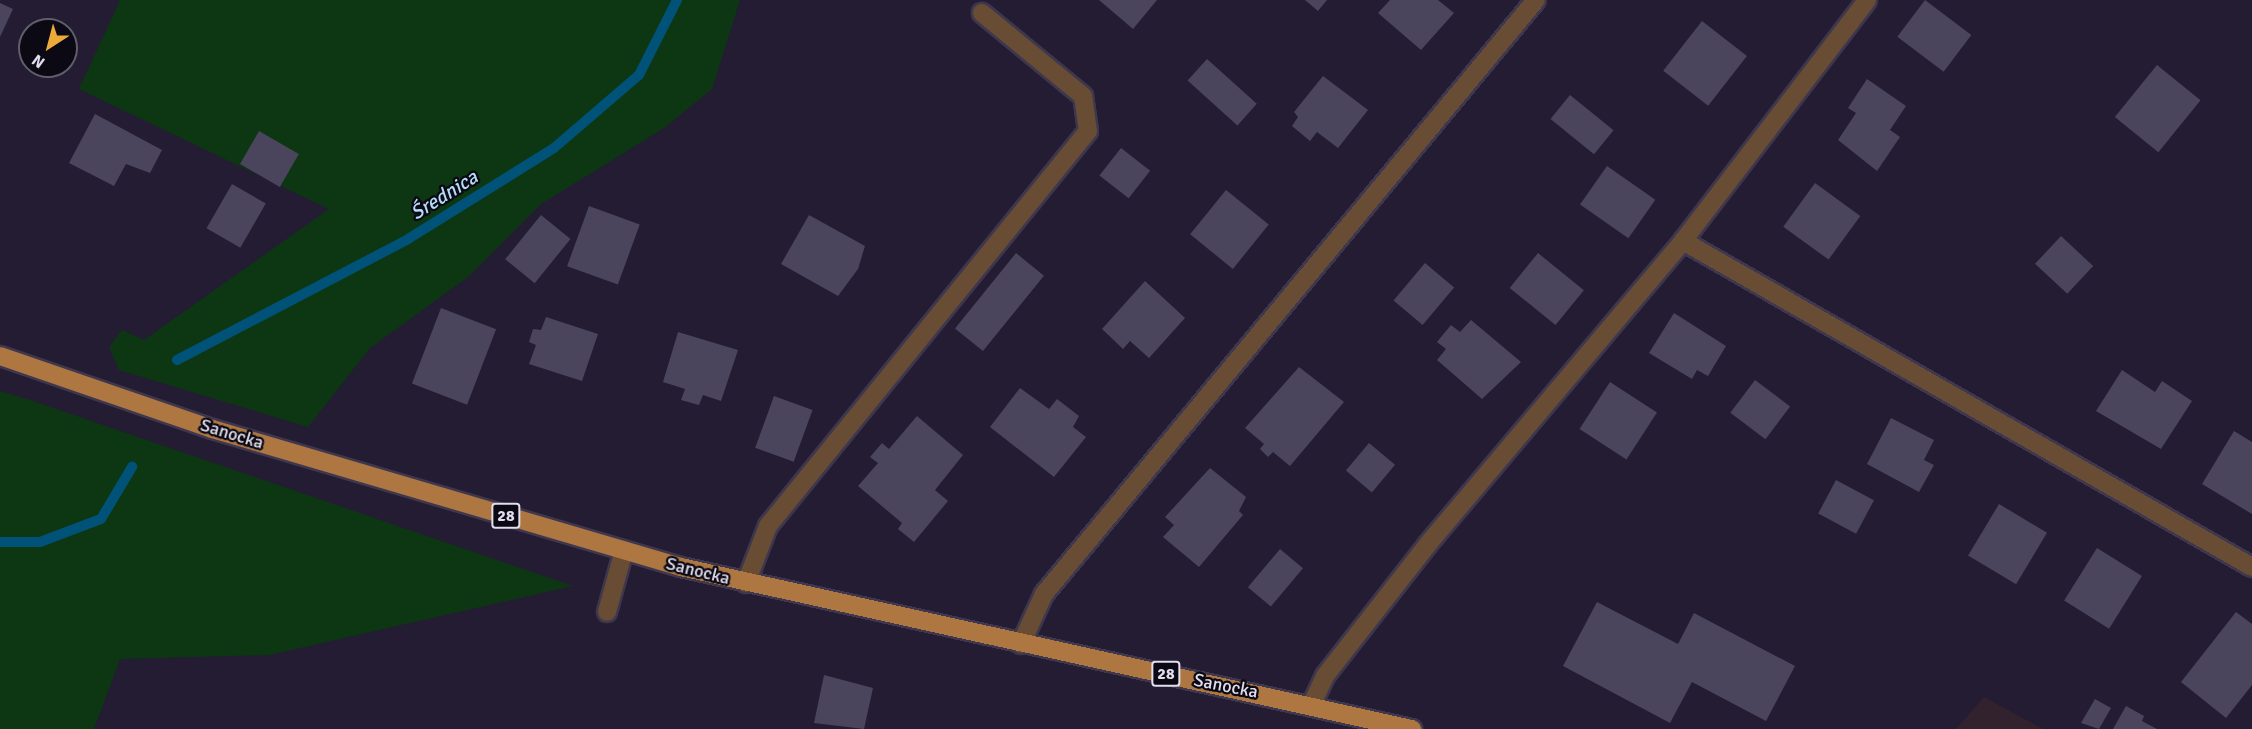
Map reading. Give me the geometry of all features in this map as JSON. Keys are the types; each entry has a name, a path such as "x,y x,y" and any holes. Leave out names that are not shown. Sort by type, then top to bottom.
{"main road":[{"name":"Sanocka","path":"0,356 212,429 624,550 747,583 1021,644 1312,704 1412,729"}],"street":[{"path":"1021,644 1044,594 1536,0"},
{"path":"1312,704 1325,676 1477,482 1683,241 1867,0"},
{"path":"747,583 768,526 1088,131 1083,96 982,13"},
{"path":"1683,241 2252,567"},
{"path":"607,612 624,550"}],"shaded area":[{"path":"1984,697 2043,729 1956,729"}],"green space":[{"path":"120,0 740,0 712,89 664,128 541,204 468,277 370,348 308,427 119,370 109,347 122,330 144,340 329,209 79,89"},
{"path":"0,391 573,586 269,655 120,659 94,729 0,729"}],"building":[{"path":"1099,0 1157,0 1133,29"},
{"path":"1305,0 1327,0 1318,11"},
{"path":"1390,0 1438,0 1454,13 1421,50 1378,13"},
{"path":"1925,0 1971,35 1944,72 1897,37"},
{"path":"0,3 13,9 0,37"},
{"path":"1702,21 1747,56 1708,106 1663,71"},
{"path":"1207,59 1257,104 1237,125 1188,81"},
{"path":"2157,65 2201,100 2158,152 2115,117"},
{"path":"1323,76 1368,110 1338,148 1317,132 1310,141 1292,126 1298,117 1294,112"},
{"path":"1867,79 1906,106 1890,130 1900,137 1877,171 1838,140 1856,113 1848,108"},
{"path":"1570,95 1614,130 1594,154 1550,119"},
{"path":"95,114 162,150 150,173 126,164 114,186 69,163"},
{"path":"259,131 299,154 280,187 240,164"},
{"path":"1121,148 1150,171 1129,198 1099,176"},
{"path":"1607,166 1655,200 1628,238 1580,205"},
{"path":"1815,183 1860,216 1829,260 1783,227"},
{"path":"232,184 266,204 240,248 206,228"},
{"path":"1226,190 1269,225 1233,269 1190,234"},
{"path":"589,206 640,224 618,285 567,266"},
{"path":"541,215 571,239 535,283 505,259"},
{"path":"809,215 865,246 858,269 838,296 781,264"},
{"path":"2061,236 2093,266 2067,294 2035,264"},
{"path":"1016,253 1044,276 983,351 955,328"},
{"path":"1538,253 1584,290 1556,325 1510,288"},
{"path":"1425,263 1454,287 1423,325 1394,301"},
{"path":"1145,281 1185,318 1149,358 1130,341 1123,349 1102,329"},
{"path":"441,308 496,329 467,405 412,384"},
{"path":"1674,313 1726,346 1708,376 1697,370 1692,379 1649,353"},
{"path":"546,317 598,334 582,381 529,364 536,345 529,342 533,329 541,330"},
{"path":"1471,320 1521,362 1482,399 1437,360 1446,349 1437,342 1451,325 1460,332"},
{"path":"678,332 738,350 721,401 703,395 699,405 681,400 685,389 663,382"},
{"path":"1299,367 1344,402 1290,466 1273,452 1268,457 1260,449 1264,444 1245,428"},
{"path":"2122,370 2155,392 2162,381 2192,401 2161,449 2096,411"},
{"path":"1755,380 1790,406 1765,439 1730,413"},
{"path":"1610,382 1657,412 1626,459 1580,429"},
{"path":"1020,388 1049,409 1057,399 1079,416 1073,427 1086,437 1054,477 990,427"},
{"path":"774,396 813,410 794,462 755,448"},
{"path":"917,416 963,455 935,490 948,501 914,542 898,529 902,523 858,486 878,463 870,457 882,443 889,449"},
{"path":"1891,418 1934,440 1924,460 1934,465 1919,492 1867,464"},
{"path":"2234,431 2252,442 2252,514 2202,484"},
{"path":"1369,443 1395,465 1372,492 1346,471"},
{"path":"1210,468 1246,497 1239,511 1243,515 1199,567 1163,537 1174,525 1165,517"},
{"path":"1836,480 1874,500 1856,534 1818,514"},
{"path":"1999,504 2047,533 2016,584 1968,555"},
{"path":"2097,548 2142,576 2109,629 2064,601"},
{"path":"1280,549 1303,568 1271,607 1248,587"},
{"path":"1597,602 1678,644 1694,613 1795,666 1766,721 1692,682 1670,723 1563,666"},
{"path":"2236,612 2252,624 2252,685 2226,718 2181,682"},
{"path":"824,675 873,688 864,729 814,723"},
{"path":"2095,699 2111,708 2099,729 2081,723"},
{"path":"2126,706 2144,716 2142,721 2157,729 2113,729"}],"waterway":[{"name":"Średnica","path":"177,360 408,239 554,148 639,75 677,0"},
{"name":"Średnica","path":"0,542 40,542 101,519 132,467"}]}
